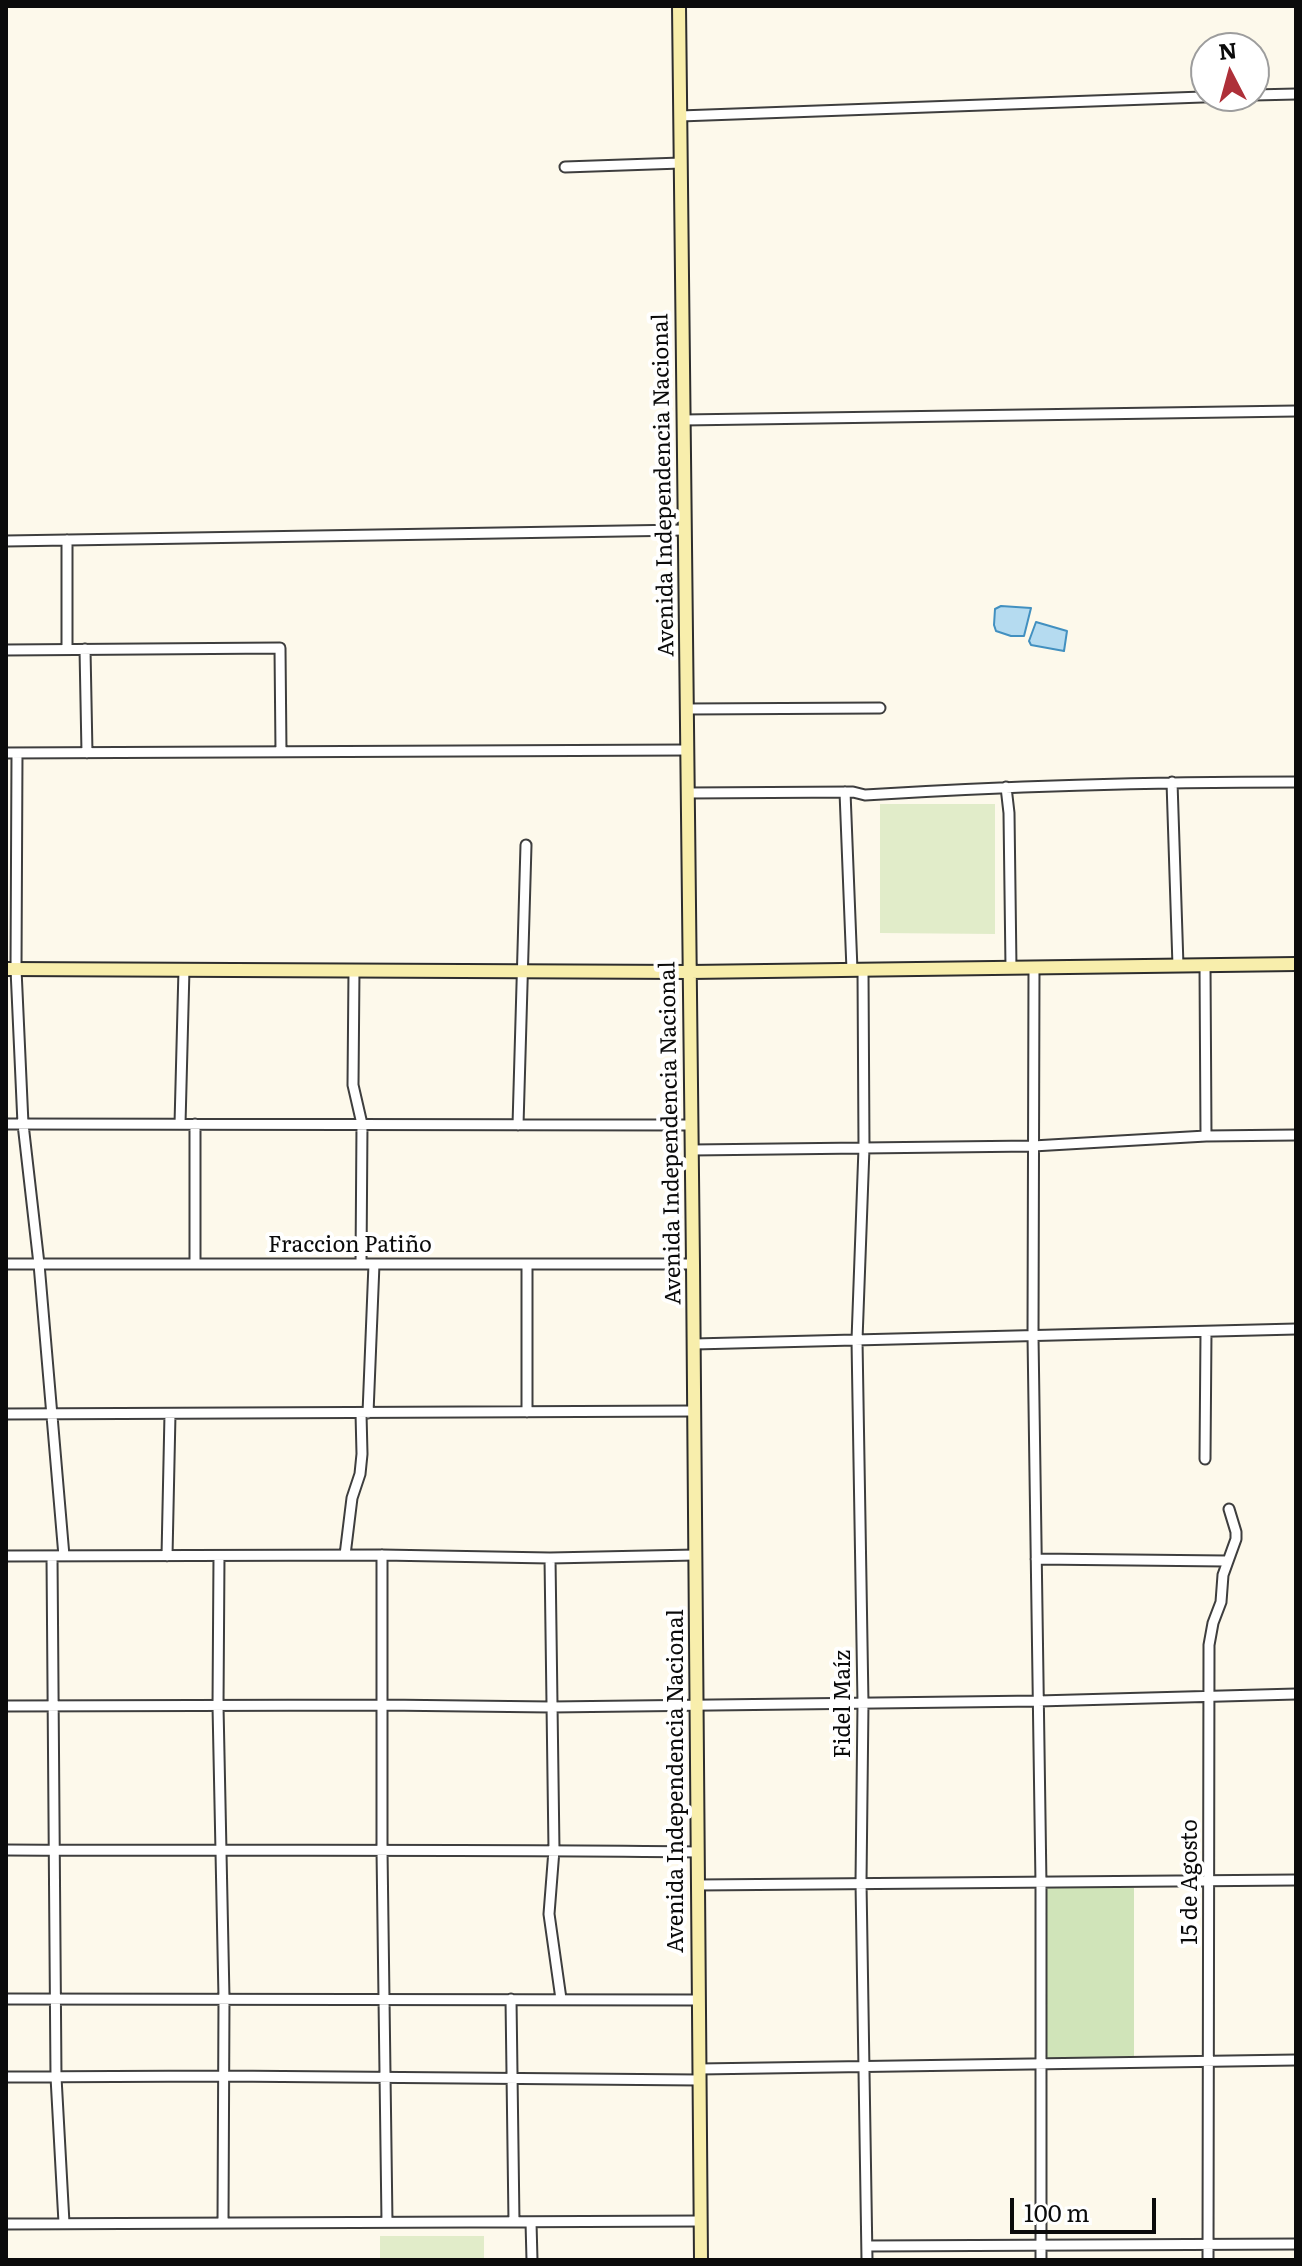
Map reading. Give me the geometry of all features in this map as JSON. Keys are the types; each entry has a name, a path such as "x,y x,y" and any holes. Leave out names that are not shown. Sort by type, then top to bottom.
{"main road":[{"name":"Avenida Independencia Nacional","path":"679,6 701,2260"},
{"path":"11,969 690,972 1296,964"}],"street":[{"path":"1270,95 1296,94"},
{"path":"680,116 1190,97"},
{"path":"565,167 681,163"},
{"path":"683,420 1296,411"},
{"path":"6,541 685,530"},
{"path":"67,540 67,649"},
{"path":"6,650 280,648 281,752"},
{"path":"85,649 87,753"},
{"path":"687,709 880,708"},
{"path":"64,1556 11,969 11,753 687,750"},
{"path":"1172,782 1178,966"},
{"path":"688,793 845,792 865,795 1006,787 1296,782"},
{"path":"1006,787 1011,968"},
{"name":"Fidel Maíz","path":"845,792 858,970 864,1148 857,1340 867,2260"},
{"path":"518,1125 526,845"},
{"path":"1205,965 1206,1136"},
{"path":"1034,967 1033,1336 1041,1884 1041,2260"},
{"path":"180,1124 184,969"},
{"path":"354,970 353,1085 362,1124 361,1264"},
{"path":"6,1124 691,1125"},
{"path":"195,1124 195,1264"},
{"path":"692,1150 1033,1146 1206,1136 1296,1135"},
{"name":"Fraccion Patiño","path":"6,1264 693,1264"},
{"path":"345,1555 352,1498 361,1464 374,1264"},
{"path":"527,1264 527,1412"},
{"path":"694,1344 1296,1329"},
{"path":"1205,1459 1206,1332"},
{"path":"6,1414 694,1411"},
{"path":"167,1556 170,1414"},
{"name":"15 de Agosto","path":"1208,2260 1209,1645 1221,1602 1226,1561 1236,1532 1229,1509"},
{"path":"382,1555 387,2222"},
{"path":"6,1556 550,1558 695,1555"},
{"path":"52,1556 56,2077 64,2223"},
{"path":"219,1556 223,2223"},
{"path":"550,1558 554,1850 549,1914 561,1999"},
{"path":"1036,1559 1226,1561"},
{"path":"6,1706 551,1707 1038,1701 1296,1694"},
{"path":"6,1850 698,1852"},
{"path":"698,1885 1296,1880"},
{"path":"6,1999 699,2000"},
{"path":"511,1999 514,2222"},
{"path":"6,2077 513,2078 865,2066 1296,2060"},
{"path":"6,2224 701,2221"},
{"path":"531,2222 532,2260"},
{"path":"867,2246 1296,2244"}],"green space":[{"path":"880,804 995,804 995,934 880,933"},
{"path":"1044,1888 1134,1888 1134,2059 1041,2059"},
{"path":"380,2236 484,2236 484,2260 380,2260"}],"water":[{"path":"1001,606 1031,608 1024,636 996,631 995,609"},
{"path":"1036,622 1067,631 1064,651 1031,645 1029,641"}]}
